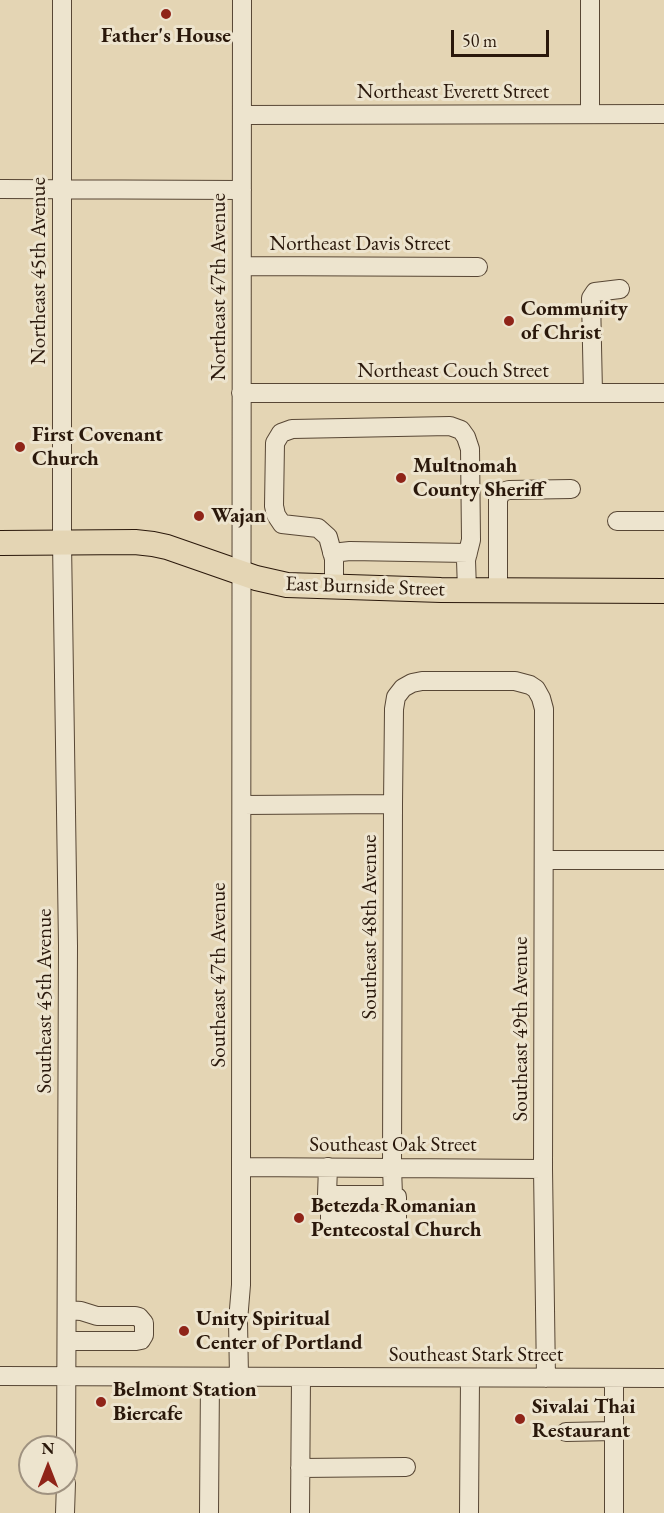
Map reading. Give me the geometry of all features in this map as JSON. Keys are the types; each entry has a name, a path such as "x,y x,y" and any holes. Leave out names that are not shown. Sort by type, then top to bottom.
{"main road":[{"name":"East Burnside Street","path":"0,543 135,542 153,544 174,549 242,574 287,585 467,590 664,591"}],"street":[{"name":"Northeast 45th Avenue","path":"62,0 62,542"},
{"name":"Northeast 47th Avenue","path":"242,0 242,574"},
{"path":"590,0 590,114"},
{"name":"Northeast Everett Street","path":"242,115 664,114"},
{"path":"0,189 242,190"},
{"name":"Northeast Davis Street","path":"242,266 478,267"},
{"path":"593,393 591,298 595,292 620,289"},
{"name":"Northeast Couch Street","path":"242,393 664,393"},
{"path":"334,587 333,559 328,537 318,528 282,524 276,515 274,506 275,443 280,433 292,429 450,426 461,430 470,449 471,540 466,560 467,590"},
{"path":"498,590 498,499 502,492 572,489"},
{"path":"617,521 664,521"},
{"name":"Southeast 45th Avenue","path":"62,542 68,946 66,1435"},
{"path":"332,553 350,551 468,553"},
{"name":"Southeast 47th Avenue","path":"238,1377 242,1167 242,574"},
{"name":"Southeast 48th Avenue","path":"327,1195 330,1222 397,1222 397,1197 393,1195 392,1168 393,804 396,697 412,682 422,681 515,681 530,685"},
{"name":"Southeast 49th Avenue","path":"530,685 541,698 544,709 543,1168 546,1378"},
{"path":"242,805 393,804"},
{"path":"544,860 664,860"},
{"name":"Southeast Oak Street","path":"242,1167 543,1168"},
{"path":"328,1167 327,1195 393,1195"},
{"path":"67,1310 81,1311 96,1316 139,1317 144,1323 144,1335 141,1340 136,1341 67,1341"},
{"name":"Southeast Stark Street","path":"0,1376 664,1378"},
{"path":"209,1513 210,1377"},
{"path":"300,1513 301,1377"},
{"path":"470,1377 470,1513"},
{"path":"614,1378 614,1513"},
{"path":"566,1432 614,1431"},
{"path":"300,1468 406,1467"},
{"path":"65,1513 66,1495"}],"place":[{"name":"Father's House","path":"166,14"},
{"name":"Community of Christ","path":"509,321"},
{"name":"First Covenant Church","path":"20,447"},
{"name":"Multnomah County Sheriff","path":"401,478"},
{"name":"Wajan","path":"199,516"},
{"name":"Betezda Romanian Pentecostal Church","path":"299,1218"},
{"name":"Unity Spiritual Center of Portland","path":"184,1331"},
{"name":"Belmont Station Biercafe","path":"101,1402"},
{"name":"Sivalai Thai Restaurant","path":"520,1419"}]}
